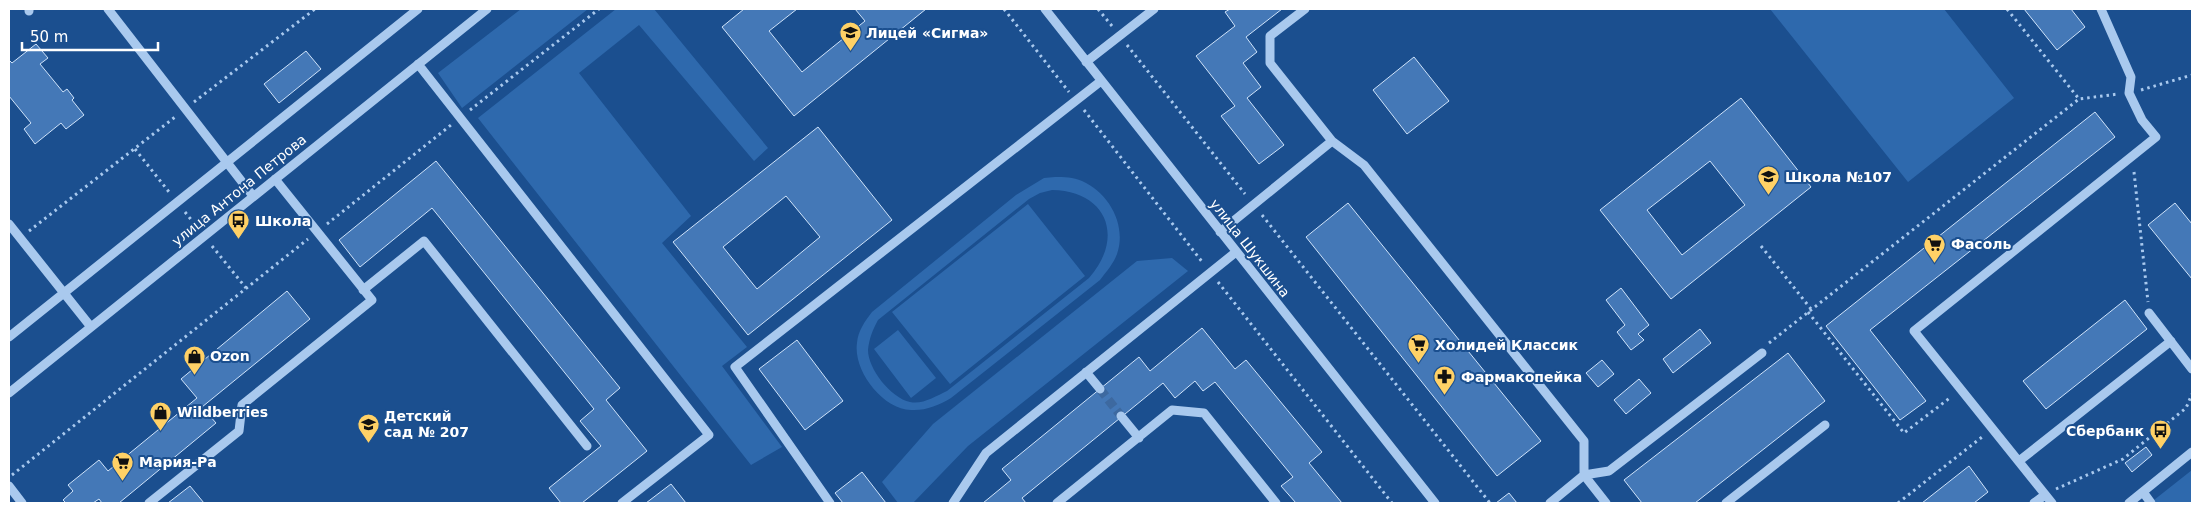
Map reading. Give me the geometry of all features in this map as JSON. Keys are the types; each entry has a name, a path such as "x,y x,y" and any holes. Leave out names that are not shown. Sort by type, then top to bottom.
{"street":[{"path":"108,9 253,196"},
{"name":"улица Антона Петрова","path":"9,337 418,9"},
{"name":"улица Антона Петрова","path":"9,393 487,9"},
{"name":"улица Шукшина","path":"1045,9 1435,503"},
{"path":"1086,62 1154,9"},
{"path":"1305,9 1270,36 1270,63 1332,141 1364,165 1584,442 1584,475 1606,503"},
{"path":"2052,503 1914,331 2156,137 2142,120 2129,93 2130,77 2101,9"},
{"path":"418,64 709,435 622,503"},
{"path":"830,503 735,368 1101,81"},
{"path":"1220,232 1332,141"},
{"path":"149,503 239,431 242,406 372,300 275,179"},
{"path":"9,224 90,327"},
{"path":"363,290 424,241 587,446"},
{"path":"953,503 986,453 1236,252"},
{"path":"2149,313 2192,369"},
{"path":"2019,462 2171,341"},
{"path":"1550,503 1584,475 1609,471 1764,349"},
{"path":"1086,372 1100,389"},
{"path":"1057,503 1172,410 1204,413 1276,503"},
{"path":"1121,416 1139,438"},
{"path":"1726,503 1825,425"},
{"path":"2129,503 2192,452"},
{"path":"9,486 22,503"},
{"path":"2143,492 2151,503"},
{"path":"2034,503 2045,495"}],"path":[{"path":"20,238 315,9"},
{"path":"9,477 460,117 599,9"},
{"path":"1004,9 1392,503"},
{"path":"1098,9 1490,503"},
{"path":"2007,9 2079,99"},
{"path":"1764,349 1810,310 2079,99 2129,93 2192,76"},
{"path":"135,149 246,288"},
{"path":"2132,156 2149,313"},
{"path":"1761,246 1904,433 1960,389"},
{"path":"2045,495 2123,459 2186,408 2192,394"},
{"path":"1898,503 1993,429"}],"shaded area":[{"path":"521,9 588,9 462,108 438,73"},
{"path":"616,9 654,9 768,148 754,161 639,25 579,73 691,216 662,243 747,347 722,366 782,447 751,465 478,118"},
{"path":"1770,9 1944,9 2014,98 1908,182"},
{"path":"1065,177 1079,180 1092,186 1108,202 1120,232 1117,254 1110,267 1100,280 951,398 921,410 900,408 890,403 872,386 860,365 857,343 860,330 867,319 872,312 1016,195 1044,178","holes":["1052,190 1071,192 1086,198 1097,207 1105,219 1108,232 1106,247 1100,262 1089,278 947,391 915,403 895,395 888,389 876,374 869,358 869,342 878,320 1029,199 1040,193"]},
{"path":"1028,204 1085,276 950,384 892,312"},
{"path":"1172,258 1188,271 968,446 913,503 898,503 882,482 933,424 1137,261"},
{"path":"898,330 936,378 911,398 874,349"},
{"path":"2192,470 2192,503 2157,503 2154,500"}],"building":[{"name":"Лицей «Сигма»","path":"744,9 797,9 769,31 802,72 865,21 855,9 926,9 794,116 722,27"},
{"path":"1230,9 1282,9 1246,37 1257,52 1243,63 1261,87 1247,98 1284,145 1259,164 1221,116 1235,106 1196,56 1235,26 1225,12"},
{"path":"2024,9 2071,9 2085,27 2057,50"},
{"path":"36,44 48,58 40,64 63,92 67,89 74,98 72,100 84,115 66,129 61,123 35,144 24,129 31,123 9,96 9,60 12,63"},
{"path":"306,51 321,69 279,103 264,84"},
{"path":"1414,57 1449,101 1407,134 1373,90"},
{"name":"Школа №107","path":"1741,98 1811,187 1671,299 1600,210","holes":["1710,161 1745,205 1682,255 1647,210"]},
{"path":"2095,112 2115,137 1870,330 1926,401 1900,420 1826,326"},
{"path":"818,127 892,220 748,335 673,242","holes":["786,196 820,237 757,289 723,247"]},
{"path":"436,161 620,388 606,400 647,451 582,503 561,503 549,488 601,446 580,421 594,409 432,208 360,267 339,240"},
{"path":"1348,203 1541,441 1497,476 1306,237"},
{"path":"2175,203 2192,224 2192,279 2148,225"},
{"path":"1621,288 1649,325 1638,334 1644,340 1631,350 1617,332 1625,325 1606,300"},
{"path":"287,291 310,319 202,407 216,423 119,503 102,503 99,499 93,503 66,503 63,500 73,491 68,485 99,460 108,471 197,398 181,379"},
{"path":"2125,300 2147,329 2046,409 2023,381"},
{"path":"1202,328 1235,369 1246,360 1322,452 1309,463 1342,503 1296,503 1281,486 1293,477 1215,382 1203,391 1195,381 1175,398 1163,383 1022,498 1026,503 983,503 1011,480 1002,469 1139,357 1150,371"},
{"path":"1700,329 1711,343 1673,373 1663,359"},
{"path":"797,340 843,401 805,430 759,369"},
{"path":"1788,353 1825,401 1695,503 1642,503 1624,480"},
{"path":"1602,360 1614,374 1598,387 1586,373"},
{"path":"1639,379 1651,393 1626,414 1614,400"},
{"path":"2146,447 2152,455 2132,472 2125,463"},
{"path":"1969,466 1988,492 1974,503 1922,503"},
{"path":"862,472 886,503 843,503 835,493"},
{"path":"671,484 686,503 646,503"},
{"path":"190,486 204,503 168,503"},
{"path":"1509,493 1517,503 1496,503"}],"tunnel":[{"path":"1100,389 1121,416"}],"place":[{"name":"Лицей «Сигма»","path":"850,52"},
{"name":"Школа №107","path":"1769,196"},
{"name":"Школа","path":"239,240"},
{"name":"Фасоль","path":"1935,263"},
{"name":"Холидей Классик","path":"1419,364"},
{"name":"Ozon","path":"194,375"},
{"name":"Фармакопейка","path":"1445,396"},
{"name":"Wildberries","path":"161,431"},
{"name":"Детский сад № 207","path":"368,443"},
{"name":"Сбербанк","path":"2160,450"},
{"name":"Мария-Ра","path":"123,481"}]}
